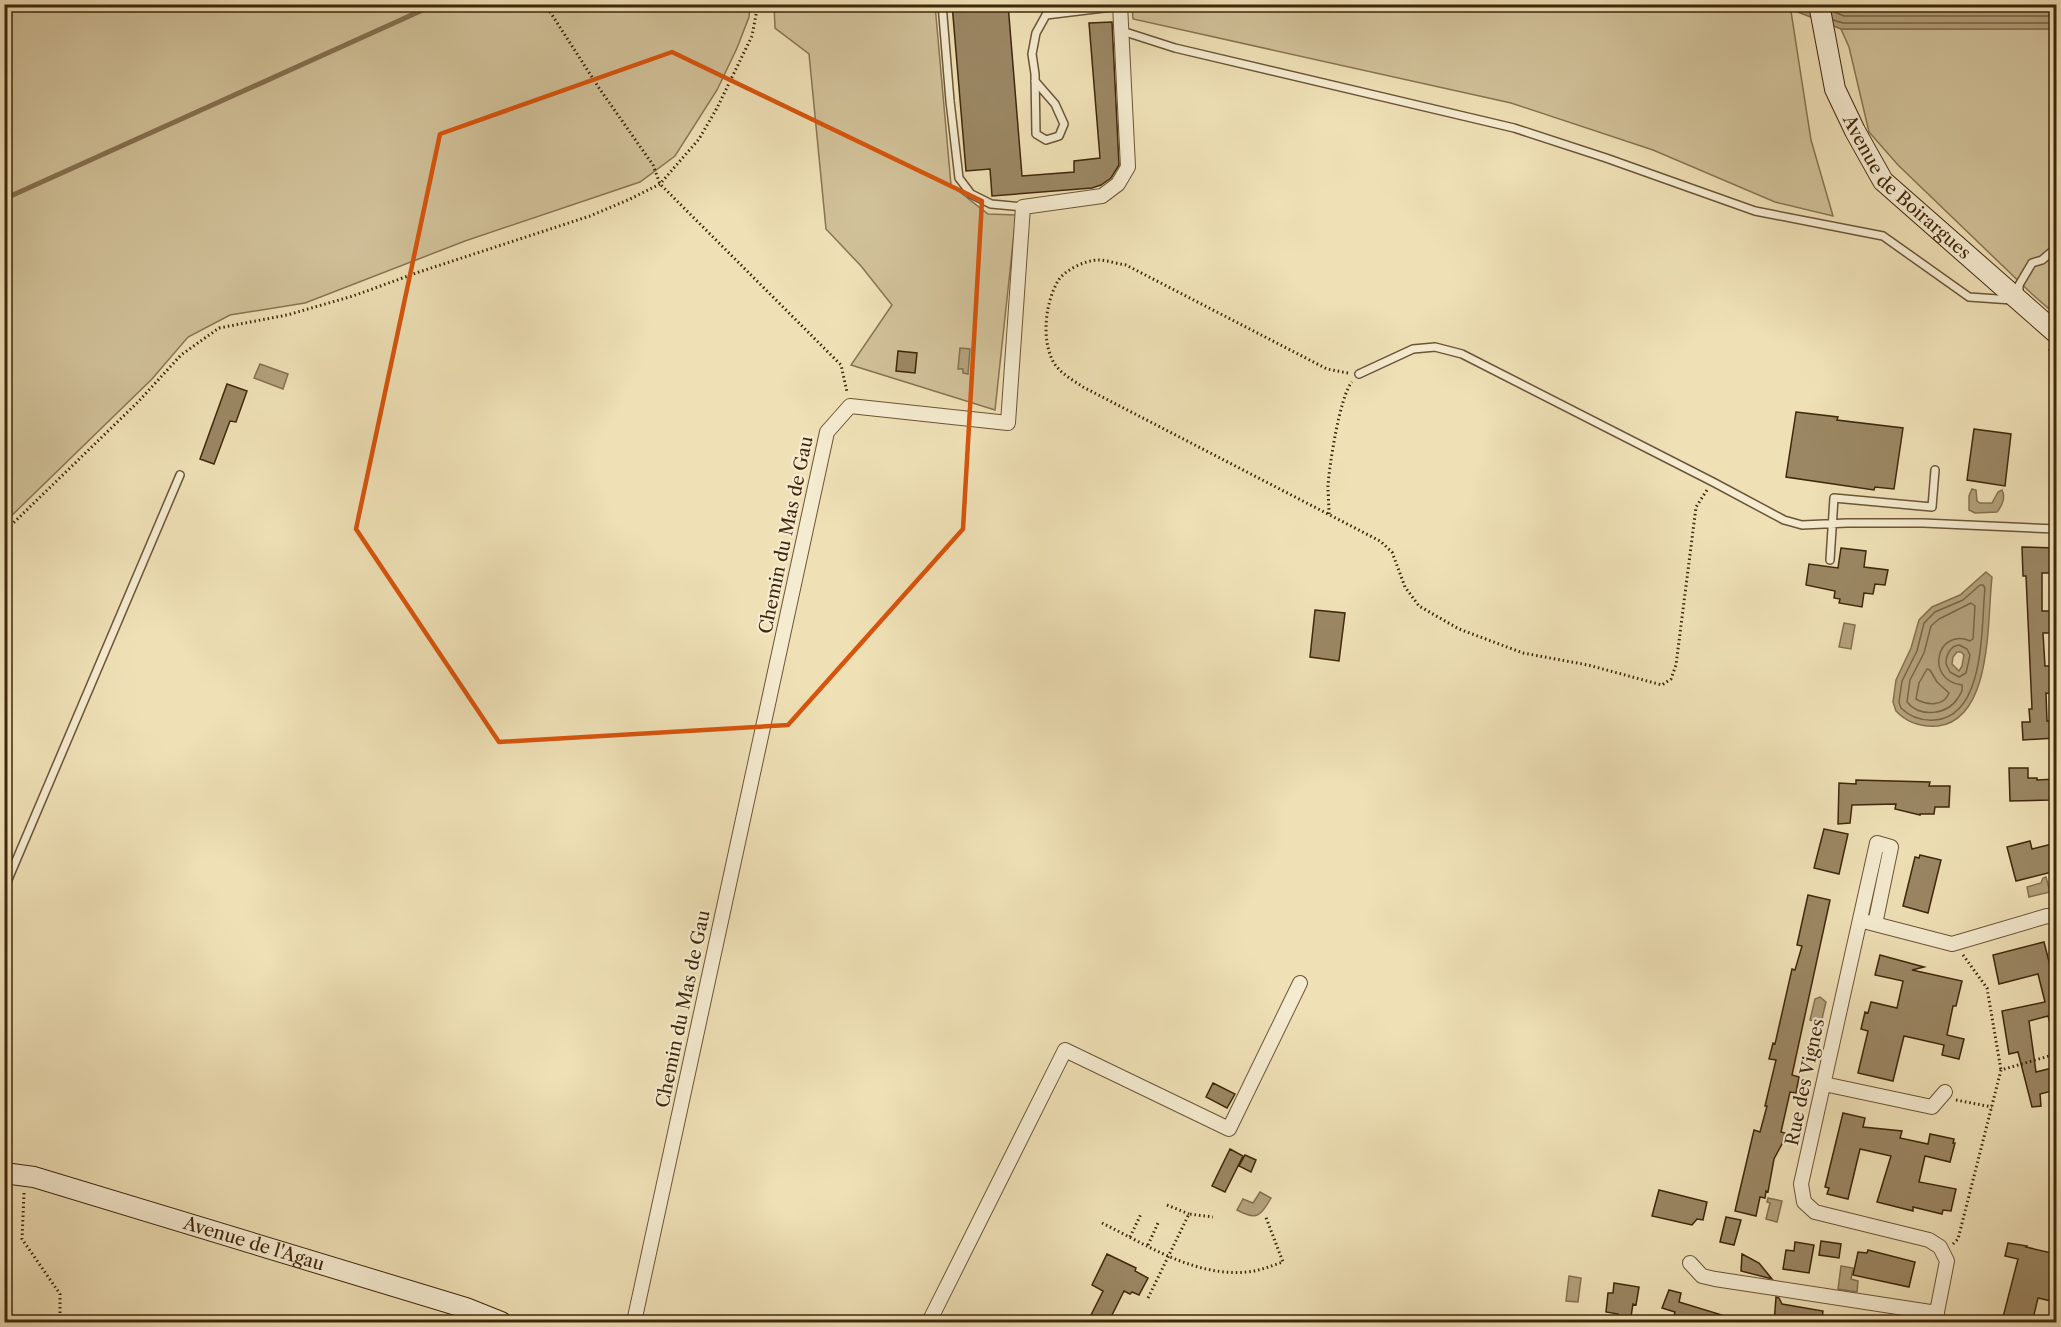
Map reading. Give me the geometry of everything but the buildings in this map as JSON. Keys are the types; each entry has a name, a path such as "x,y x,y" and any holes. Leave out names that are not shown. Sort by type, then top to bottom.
{"street":[{"path":"850,406 1008,423 1023,207 1102,196 1118,184 1128,166 1120,5"},
{"name":"Avenue de Boirargues","path":"1820,14 1835,89 1855,131 1884,181 2056,333"},
{"name":"Chemin du Mas de Gau","path":"634,1323 827,432 850,406"},
{"name":"Rue des Vignes","path":"1875,924 1891,847 1877,843 1801,1185 1804,1202 1815,1212 1929,1240 1940,1247 1942,1252"},
{"path":"1859,921 1952,944 2047,916 2056,917"},
{"path":"929,1323 1065,1050 1229,1129 1299,983"},
{"path":"1824,1084 1932,1107 1945,1092"},
{"name":"Avenue de l'Agau","path":"4,1173 34,1177 466,1308 501,1323"},
{"path":"1690,1263 1702,1276 1714,1279 1936,1318 1947,1261 1942,1252"}],"lane":[{"path":"942,4 959,178 971,194 991,204 1023,207"},
{"path":"1035,81 1055,104 1064,124 1059,136 1046,140 1036,134 1032,54 1036,33 1046,15 1120,5"},
{"path":"1122,31 1175,48 1514,128 1755,211 1883,236 1969,297 2020,301 2019,285 2032,263 2042,260 2056,248"},
{"path":"1359,374 1413,349 1435,347 1462,354 1784,520 1802,525 1923,523 2056,529"},
{"path":"1830,560 1834,498 1932,507 1935,470"},
{"path":"4,889 180,475"}],"path":[{"path":"545,4 599,88 653,165 660,183 841,364 850,406"},
{"path":"4,532 138,402 181,355 219,328 287,315 353,296 590,216 660,183 699,138 717,108 752,36 758,4"},
{"path":"1359,374 1327,369 1126,266 1098,260 1077,266 1058,279 1050,303 1047,346 1055,364 1066,376 1083,387 1380,541 1392,552 1405,587 1419,606 1459,629 1523,653 1588,664 1662,685 1671,679 1676,665 1696,507 1713,482"},
{"path":"1329,514 1328,486 1338,424 1347,387 1359,374"},
{"path":"1942,1252 1958,1239 2001,1070 1987,988 1964,958 1959,941"},
{"path":"2001,1070 2056,1053"},
{"path":"1945,1092 1955,1100 1992,1107"},
{"path":"25,1176 22,1239 60,1293 60,1323"},
{"path":"1167,1205 1189,1214 1213,1217"},
{"path":"1130,1237 1141,1214"},
{"path":"1148,1298 1189,1214"},
{"path":"1102,1223 1169,1256 1204,1269 1225,1272 1254,1271 1283,1262 1265,1215"},
{"path":"1148,1245 1158,1223"}],"highlighted area":[{"path":"672,52 982,201 963,529 788,725 499,742 356,529 440,134"}],"shaded area":[{"path":"5,4 750,5 749,17 737,48 717,90 675,156 640,182 465,241 305,303 230,315 188,337 152,379 5,522"},
{"path":"774,5 935,5 951,185 988,214 1016,215 995,410 851,365 892,305 861,266 826,229 809,54 775,28"},
{"path":"1132,5 1790,5 1811,140 1833,216 1775,202 1653,150 1511,103 1133,19"},
{"path":"1841,29 2056,29 2056,315 1898,165 1869,132 1849,47"},
{"path":"4,1316 55,1321 61,1322 5,1322"}],"water":[{"path":"1790,5 2056,5 2056,29 1841,29 1790,9"},
{"path":"960,348 970,349 968,374 963,373 963,369 958,369"},
{"path":"260,364 288,374 283,389 254,378"},
{"path":"1972,489 1976,490 1977,501 1980,503 1992,503 1998,492 2002,490 2003,501 1997,512 1975,513 1969,510 1969,496"},
{"path":"1986,572 1992,577 1984,665 1978,687 1969,706 1956,719 1938,726 1915,723 1905,719 1896,711 1893,702 1896,680 1911,648 1919,620 1932,607 1960,595","holes":["1957,652 1964,655 1959,671 1952,664 1953,657"]},
{"path":"1844,623 1855,625 1851,649 1839,647"},
{"path":"2046,877 2050,892 2029,897 2027,887 2041,883"},
{"path":"1820,997 1826,1002 1821,1023 1810,1020 1815,999"},
{"path":"1260,1192 1271,1198 1261,1213 1254,1216 1237,1210 1243,1199 1253,1203"},
{"path":"1768,1198 1782,1201 1777,1222 1766,1219 1770,1203 1767,1202"},
{"path":"1841,1266 1853,1268 1851,1279 1858,1281 1857,1292 1838,1289"},
{"path":"1569,1276 1581,1278 1578,1302 1566,1301"}],"waterway":[{"path":"4,199 436,4"}]}
